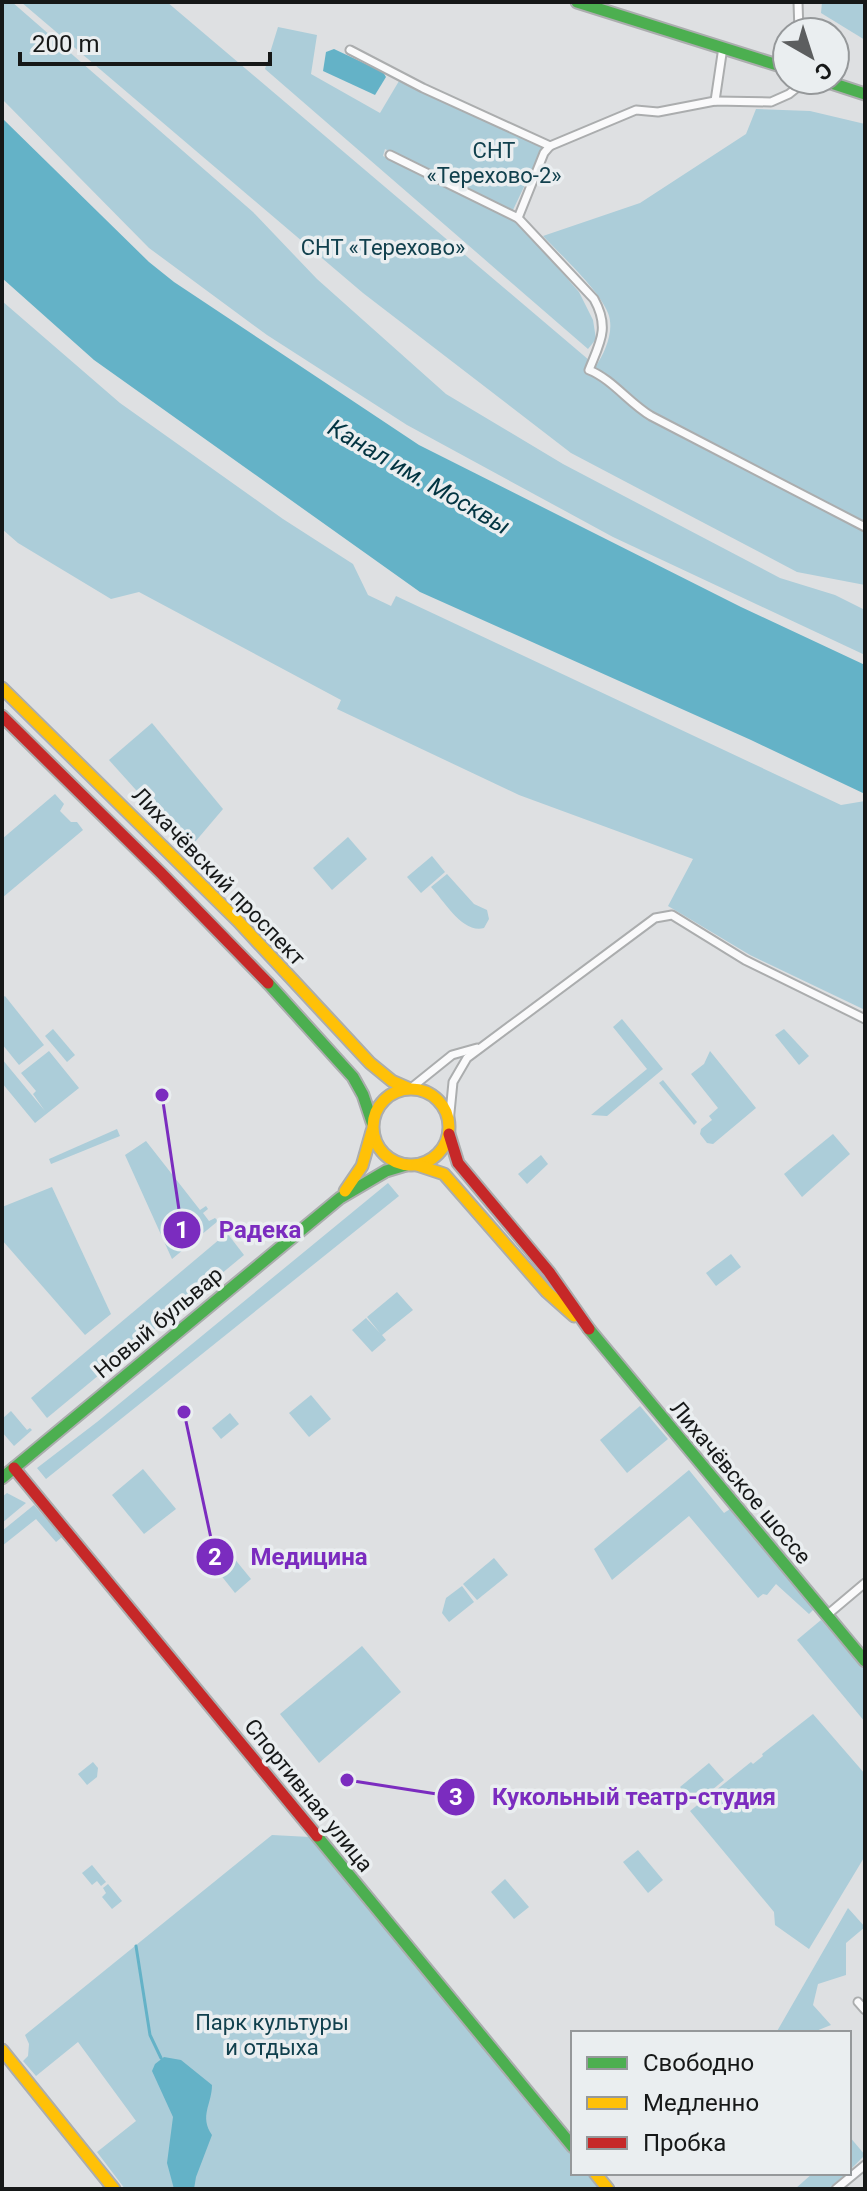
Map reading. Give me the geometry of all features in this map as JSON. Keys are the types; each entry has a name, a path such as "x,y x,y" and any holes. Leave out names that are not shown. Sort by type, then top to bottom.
{"main road":[{"path":"577,2 771,63"},
{"name":"Лихачёвский проспект","path":"2,688 238,921 370,1063 392,1081 434,1095 444,1107 449,1128"},
{"name":"Лихачёвский проспект","path":"2,716 161,873 308,1025 353,1077 363,1095 373,1137 382,1153 397,1163 412,1165"},
{"path":"372,1125 375,1112 384,1098 410,1088"},
{"name":"Новый бульвар","path":"340,1198 362,1166 372,1125"},
{"path":"412,1165 439,1153 449,1128"},
{"name":"Лихачёвское шоссе","path":"449,1128 458,1163 549,1272 587,1327 865,1661"},
{"name":"Новый бульвар","path":"2,1478 340,1198 386,1171 412,1165"},
{"name":"Лихачёвское шоссе","path":"412,1165 444,1174 547,1292 587,1327"},
{"name":"Спортивная улица","path":"14,1468 571,2145"},
{"path":"2,2050 114,2189"}],"street":[{"path":"715,101 723,47"},
{"path":"350,50 423,88 550,146"},
{"path":"518,218 544,153 550,146 636,110 658,112 715,101 771,102 784,96"},
{"path":"390,155 518,218 594,299 603,315 603,336 589,370 600,374 635,406 651,416 865,527"},
{"path":"410,1088 452,1055 495,1040 655,918 663,916 672,915 745,960 865,1019"},
{"path":"449,1128 455,1078 462,1064 479,1048"},
{"path":"827,1615 865,1583"},
{"path":"858,2002 865,2010"},
{"path":"836,2189 865,2165"}],"green space":[{"path":"2,2 12,2 253,212 317,279 446,394 563,464 780,578 835,595 865,610 865,655 613,537 407,425 267,335 149,248 2,99"},
{"name":"СНТ «Терехово»","path":"21,2 167,2 596,366 610,334 608,313 588,284 543,236 640,203 746,134 756,109 810,111 865,124 865,585 797,572 571,453 363,293"},
{"path":"822,2 865,2 865,40 851,31 851,16 826,16 821,13"},
{"name":"СНТ «Терехово-2»","path":"278,27 317,35 311,74 380,113 399,81 543,147 512,212 385,149 383,156 521,225 579,292 593,320 596,339 588,349 265,69"},
{"path":"2,301 120,403 283,519 353,564 368,595 391,606 396,596 841,805 865,801 865,1010 750,955 668,906 693,859 519,795 337,709 341,700 139,592 111,599 18,543 2,529"},
{"path":"152,723 223,809 189,849 109,760"},
{"path":"55,794 64,804 60,811 83,830 2,898 2,839"},
{"path":"348,837 367,859 332,890 313,868"},
{"path":"432,856 445,872 421,893 407,877"},
{"path":"447,874 474,904 487,910 489,919 484,928 476,929 461,921 431,887"},
{"path":"5,996 44,1045 19,1065 2,1044 2,998"},
{"path":"622,1019 663,1069 607,1116 591,1115 647,1069 613,1027"},
{"path":"53,1029 75,1055 67,1062 45,1036"},
{"path":"784,1029 809,1056 799,1065 775,1035"},
{"path":"49,1051 79,1088 35,1123 2,1083 2,1059 45,1111 33,1094 36,1091 21,1073"},
{"path":"710,1051 756,1108 713,1144 707,1143 700,1134 701,1129 712,1120 709,1116 718,1108 691,1074 704,1064"},
{"path":"663,1080 697,1122 694,1125 659,1083"},
{"path":"117,1129 120,1136 51,1164 49,1159"},
{"path":"833,1134 850,1154 802,1197 784,1174"},
{"path":"146,1141 200,1210 206,1206 208,1209 203,1213 209,1221 215,1218 218,1221 172,1259 125,1155"},
{"path":"541,1155 548,1164 527,1184 518,1174"},
{"path":"388,1183 399,1196 46,1479 37,1468"},
{"path":"52,1187 111,1314 85,1335 2,1240 2,1207"},
{"path":"227,1233 244,1255 47,1418 31,1398"},
{"path":"731,1254 741,1267 716,1286 706,1273"},
{"path":"397,1292 413,1310 382,1335 386,1340 372,1352 352,1330 366,1318 380,1333 367,1317"},
{"path":"311,1395 331,1419 309,1437 289,1413"},
{"path":"640,1406 668,1439 627,1473 600,1440"},
{"path":"11,1411 27,1430 32,1430 14,1446 2,1432 2,1419"},
{"path":"230,1413 239,1424 221,1439 212,1428"},
{"path":"143,1469 176,1509 144,1534 112,1495"},
{"path":"689,1470 724,1513 730,1509 814,1609 809,1614 776,1584 767,1595 758,1598 689,1516 612,1580 594,1549"},
{"path":"7,1493 26,1503 2,1523 2,1497"},
{"path":"34,1505 62,1537 56,1542 36,1519 2,1546 2,1531"},
{"path":"220,1541 251,1579 235,1593 204,1554"},
{"path":"494,1558 508,1575 477,1600 463,1584"},
{"path":"462,1586 474,1602 449,1622 442,1613 446,1598"},
{"path":"821,1620 865,1671 865,1722 797,1640"},
{"path":"362,1646 401,1692 319,1763 280,1714"},
{"path":"813,1714 865,1774 865,1856 809,1949 775,1925 774,1912 690,1811"},
{"path":"93,1762 98,1768 97,1777 87,1785 78,1774"},
{"path":"709,1763 724,1780 706,1795 691,1800 680,1787"},
{"name":"Парк культуры и отдыха","path":"272,1835 310,1837 571,2152 571,2175 590,2175 602,2189 125,2189 97,2152 136,2121 78,2042 36,2076 23,2061 28,2056 29,2044 25,2035"},
{"path":"638,1850 663,1880 648,1893 623,1862"},
{"path":"92,1865 106,1882 101,1886 97,1881 92,1885 82,1873"},
{"path":"505,1879 529,1907 514,1919 491,1892"},
{"path":"108,1884 122,1901 112,1909 102,1897 106,1893 103,1888"},
{"path":"848,1908 865,1927 846,1943 846,1975 818,1984 813,2005 831,2025 816,2031 777,2031"},
{"path":"851,2138 865,2155 851,2169"},
{"path":"811,2175 845,2175 828,2189 795,2189"}],"water":[{"path":"334,49 383,72 386,77 375,95 323,71 326,52"},
{"name":"Канал им. Москвы","path":"2,118 149,262 174,282 419,445 741,607 865,665 865,794 420,592 94,360 2,278"},
{"path":"164,2057 181,2060 212,2085 206,2116 212,2135 194,2189 174,2189 167,2163 173,2117 152,2071"}],"waterway":[{"path":"136,1946 150,2035 161,2058"}],"traffic: fast":[{"path":"577,2 771,63"},
{"path":"851,89 865,94"},
{"path":"268,983 353,1077 372,1122"},
{"path":"2,1478 340,1198 386,1171 406,1165"},
{"path":"589,1329 865,1661"},
{"path":"317,1836 571,2145"}],"traffic: slow":[{"path":"2,688 238,921 370,1063 392,1081 408,1088"},
{"path":"404,1089 418,1089 432,1095 443,1106 449,1127 447,1142 438,1154 426,1163 404,1165 390,1159 379,1148 373,1134 373,1120 379,1106 390,1095 404,1089"},
{"path":"345,1191 362,1166 372,1131"},
{"path":"417,1165 444,1174 547,1292 574,1316"},
{"path":"2,2050 114,2189"},
{"path":"597,2175 608,2189"}],"traffic: jam":[{"path":"2,716 268,983"},
{"path":"449,1134 458,1163 549,1272 589,1329"},
{"path":"14,1468 317,1836"}],"place":[{"name":"Радека","path":"162,1095"},
{"name":"Медицина","path":"184,1412"},
{"name":"Кукольный театр-студия","path":"347,1780"}]}
